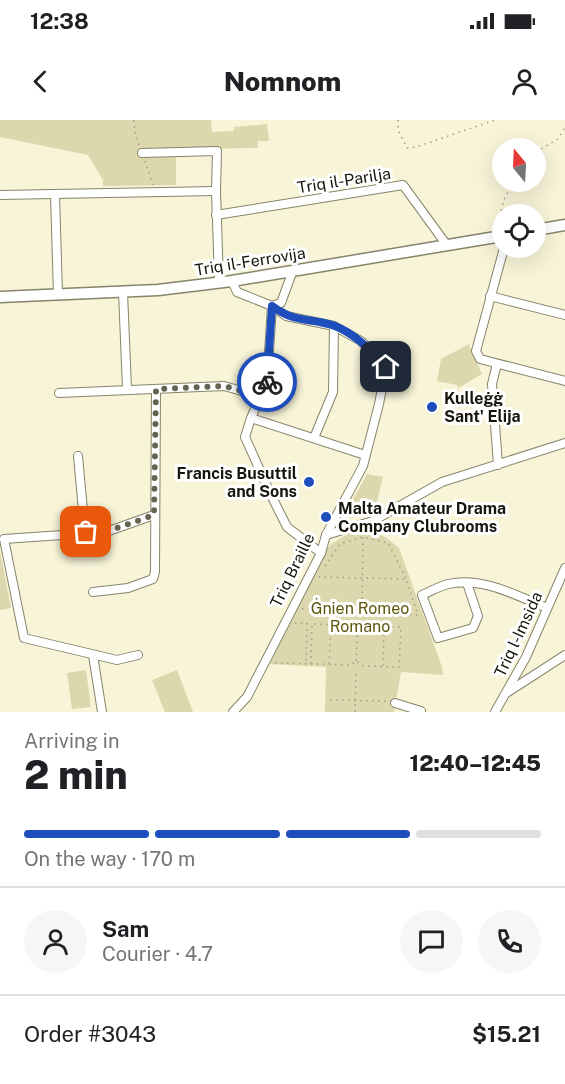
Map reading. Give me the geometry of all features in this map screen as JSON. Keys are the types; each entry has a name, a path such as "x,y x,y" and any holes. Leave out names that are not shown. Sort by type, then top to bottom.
{"main road":[{"path":"546,228 565,225"},
{"name":"Triq il-Ferrovija","path":"0,297 123,292 232,281 492,238"}],"street":[{"path":"142,153 217,152 216,215 219,282"},
{"name":"Triq il-Parilja","path":"216,215 404,185 446,244"},
{"path":"0,195 216,191"},
{"path":"55,195 58,295"},
{"path":"501,258 476,351 480,359 565,381"},
{"path":"272,306 281,303 293,270"},
{"path":"232,281 237,292 272,306 286,316 334,326 333,392 314,438"},
{"path":"123,292 127,389"},
{"path":"490,296 565,315"},
{"path":"272,306 267,382 245,437 287,527 321,553"},
{"name":"Triq Braille","path":"233,712 247,697 321,553 326,535 363,466 386,367 361,340 334,326"},
{"path":"496,364 492,384 498,465"},
{"path":"59,393 224,386 260,396"},
{"path":"93,592 136,585 153,579 155,572 156,389"},
{"path":"251,418 365,454"},
{"path":"326,535 373,521 442,482 565,443"},
{"path":"78,456 86,532"},
{"path":"138,655 117,660 24,638 4,539 106,532 154,515"},
{"name":"Triq l-Imsida","path":"495,712 526,657 565,568"},
{"path":"466,583 478,616 473,628 438,638 422,595 449,584 466,583 484,584 547,608"},
{"path":"93,655 102,712"},
{"path":"506,694 565,655"},
{"path":"391,702 423,712"}],"path":[{"path":"398,120 398,130 407,148 495,120"},
{"path":"546,146 558,139 565,127"},
{"path":"362,613 363,537"},
{"path":"305,601 302,609 418,615 406,579 388,543 363,537 340,544 323,568"},
{"path":"317,577 406,579"},
{"path":"291,623 308,623 306,664"},
{"path":"311,664 312,624 400,627 399,667 364,666 356,661"},
{"path":"329,664 331,625"},
{"path":"356,661 358,626"},
{"path":"383,666 384,626"},
{"path":"274,663 350,665 356,661"},
{"path":"355,712 356,670"},
{"path":"330,700 391,702"}],"green space":[{"path":"0,120 211,120 212,132 234,131 234,127 267,124 269,141 258,141 258,148 180,149 176,158 176,185 103,186 103,180 88,155 0,137"},
{"path":"469,344 482,374 458,388 457,385 437,381 441,359"},
{"path":"367,474 383,477 375,510 350,505"},
{"name":"Ġnien Romeo Romano","path":"352,531 377,533 399,548 442,667 443,675 401,672 394,712 325,712 326,667 269,664 324,552 330,545"},
{"path":"0,551 11,608 0,610"},
{"path":"86,670 91,707 72,709 67,673"},
{"path":"177,670 193,712 165,712 152,680"}],"way so far":[{"path":"86,532 106,532 154,515 156,389 224,386 260,396 267,382"}],"place":[{"name":"Kulleġġ Sant' Elija","path":"432,407"},
{"name":"Francis Busuttil and Sons","path":"309,482"},
{"name":"Malta Amateur Drama Company Clubrooms","path":"326,517"}],"route":[{"path":"267,382 272,306 286,316 334,326 348,333 361,340 386,367"}]}
